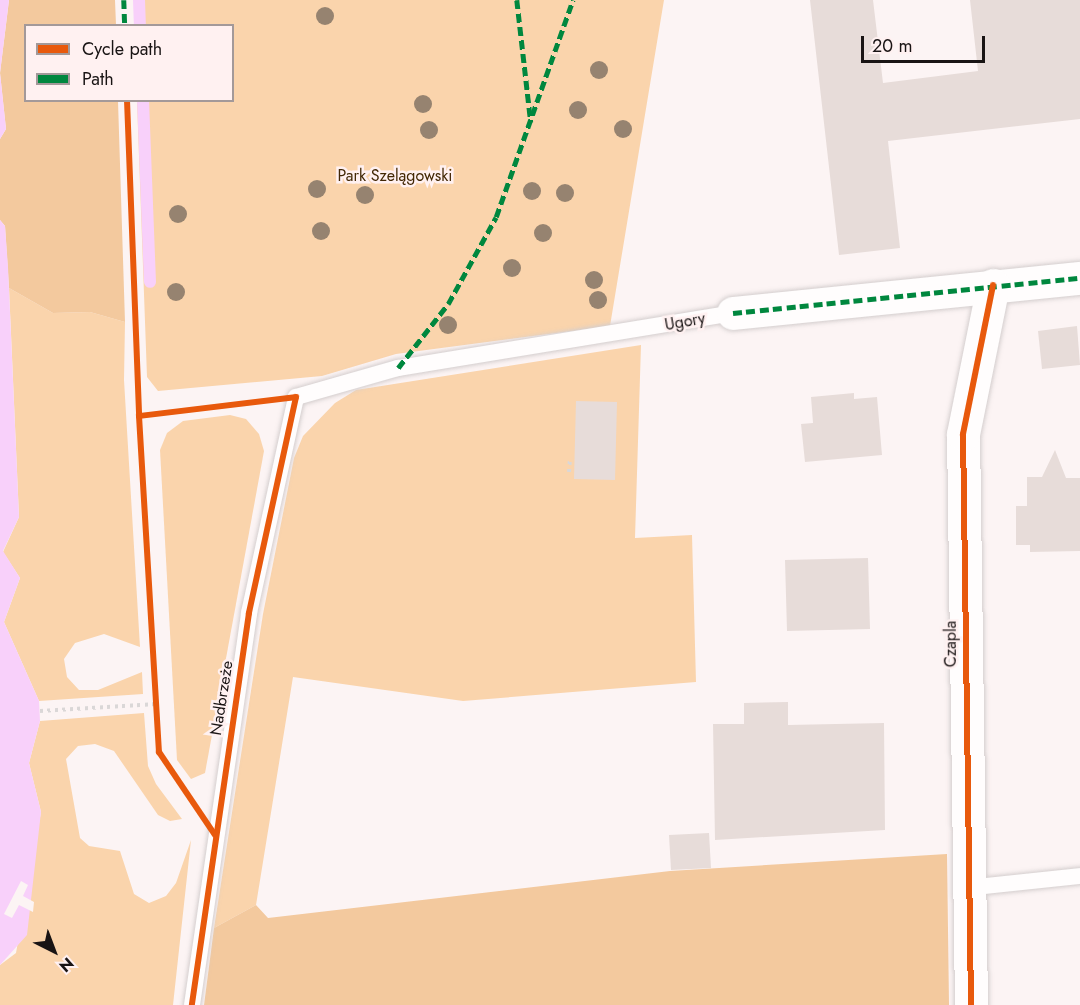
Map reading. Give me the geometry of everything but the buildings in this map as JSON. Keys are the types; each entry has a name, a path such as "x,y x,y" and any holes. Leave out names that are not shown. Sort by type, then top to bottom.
{"street":[{"name":"Ugory","path":"733,313 1080,278"},
{"name":"Czapla","path":"971,1005 966,888 963,434 993,285"}],"lane":[{"name":"Ugory","path":"296,397 398,368 733,313"},
{"name":"Nadbrzeże","path":"192,1005 249,613 296,397"},
{"path":"966,888 1080,876"}],"path":[{"path":"569,472 570,459"},
{"path":"39,711 157,704"}],"green space":[{"name":"Park Szelągowski","path":"134,0 664,0 610,326 396,354 322,376 158,391 147,377 137,102 234,102 234,24 135,24"},
{"path":"9,288 53,313 90,312 125,322 124,380 140,647 104,634 75,643 64,659 67,677 79,690 98,690 142,672 143,694 39,701 4,622 20,578 3,552 19,517"},
{"path":"641,345 635,538 692,535 696,682 463,701 293,677 256,905 214,928 263,614 294,458 303,436 335,403 356,390"},
{"path":"230,415 246,419 259,434 264,451 205,773 191,779 177,760 160,450 167,433 183,421"},
{"path":"144,713 148,766 156,784 182,819 170,821 158,815 114,751 95,744 78,746 66,759 80,838 89,846 120,851 134,894 149,903 166,896 176,883 191,840 173,1005 0,1005 0,965 16,953 41,812 29,763 40,721"}],"shaded area":[{"path":"0,0 9,0 0,73"},
{"path":"9,0 115,0 116,24 24,24 24,102 118,102 125,322 90,312 53,313 9,288 5,226 0,220 0,139 6,129 0,73"},
{"path":"0,73 6,129 0,139"},
{"path":"0,220 5,226 8,267 19,517 3,551 20,578 4,622 39,701 40,721 29,763 41,812 27,935 0,965"},
{"path":"947,854 949,1005 204,1005 214,928 256,905 268,918 670,871"}],"pier":[{"path":"21,881 28,885 23,896 34,902 33,912 19,905 12,918 4,914"}],"waterway":[{"path":"139,0 140,24"},
{"path":"143,102 150,282"}],"marked path":[{"path":"124,0 125,24"},
{"path":"517,0 531,122"},
{"path":"398,368 448,304 496,217 573,0"},
{"path":"733,313 1080,278"}],"cycle path":[{"path":"127,102 139,416 159,752 215,835"},
{"path":"971,1005 963,434 993,285"},
{"path":"139,416 296,397 249,613 192,1005"}]}
